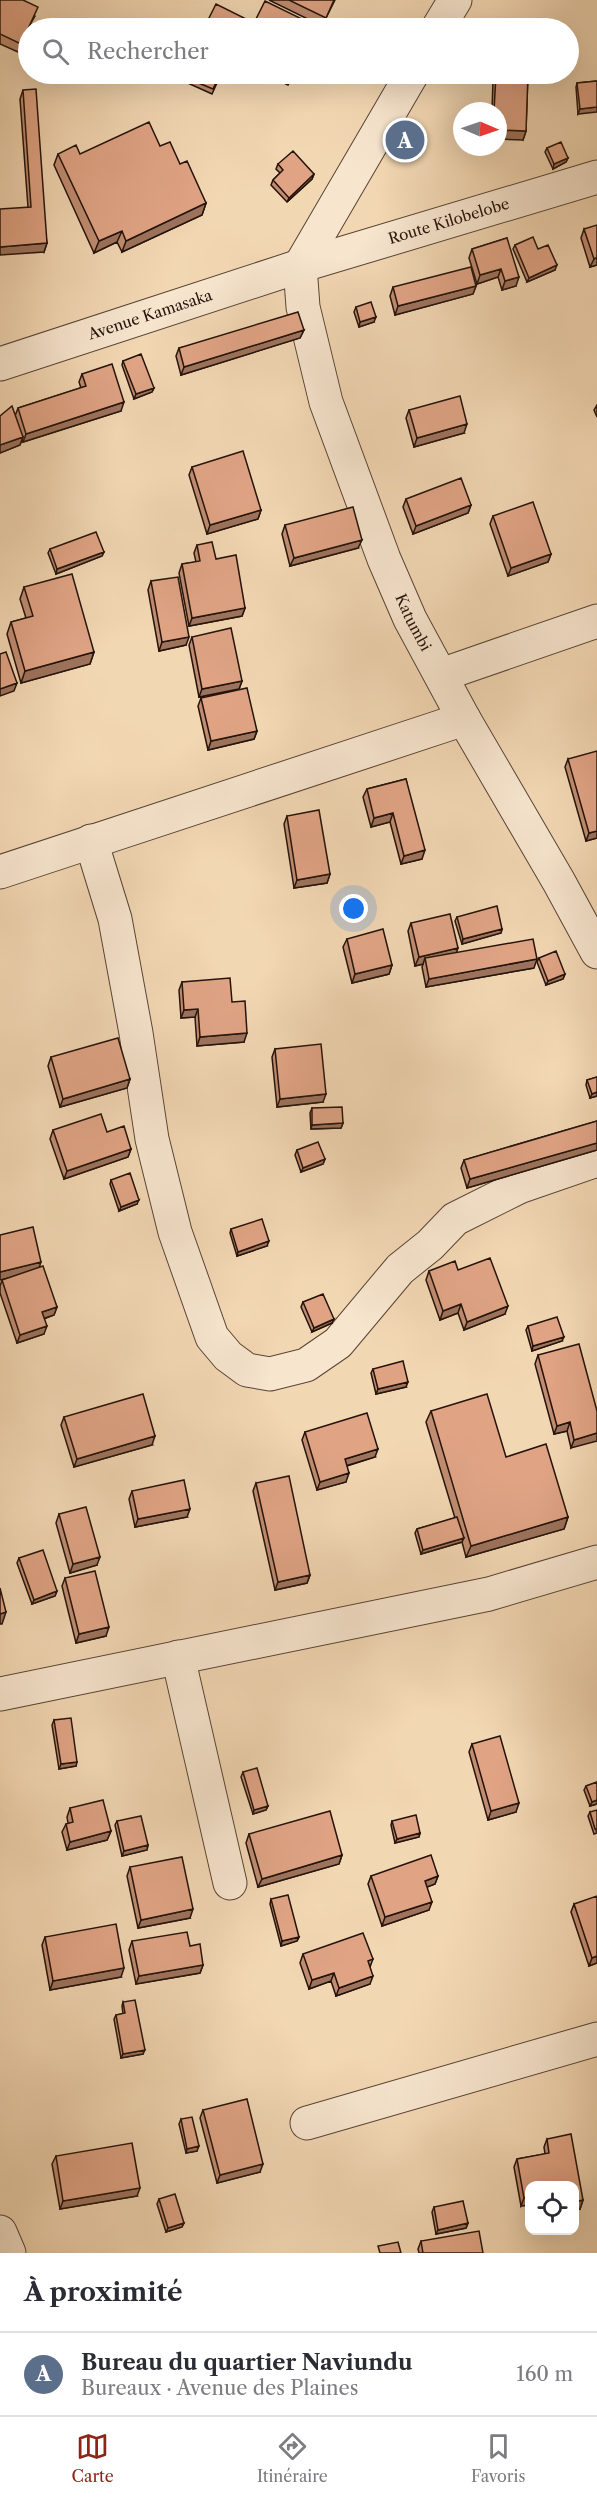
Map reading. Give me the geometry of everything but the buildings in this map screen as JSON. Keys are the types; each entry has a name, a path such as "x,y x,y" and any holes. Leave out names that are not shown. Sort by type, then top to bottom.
{"street":[{"path":"444,18 455,0"},
{"path":"300,266 406,84"},
{"name":"Route Kilobelobe","path":"300,266 597,177"},
{"name":"Avenue Kamasaka","path":"0,364 300,266"},
{"name":"Katumbi","path":"300,266 303,307 326,402 401,599 464,719 560,882 597,952"},
{"path":"441,675 597,621"},
{"path":"0,872 464,719"},
{"path":"91,841 115,919 136,1033 152,1139 174,1232 212,1337 228,1356 247,1370 270,1374 306,1365 338,1343 400,1269 430,1245 454,1219 519,1187 597,1160"},
{"path":"0,1694 489,1594 597,1562"},
{"path":"178,1657 230,1883"},
{"path":"307,2123 597,2039"},
{"path":"0,2232 9,2253"}],"place":[{"name":"Bureau du quartier Naviundu","path":"405,140"}]}
